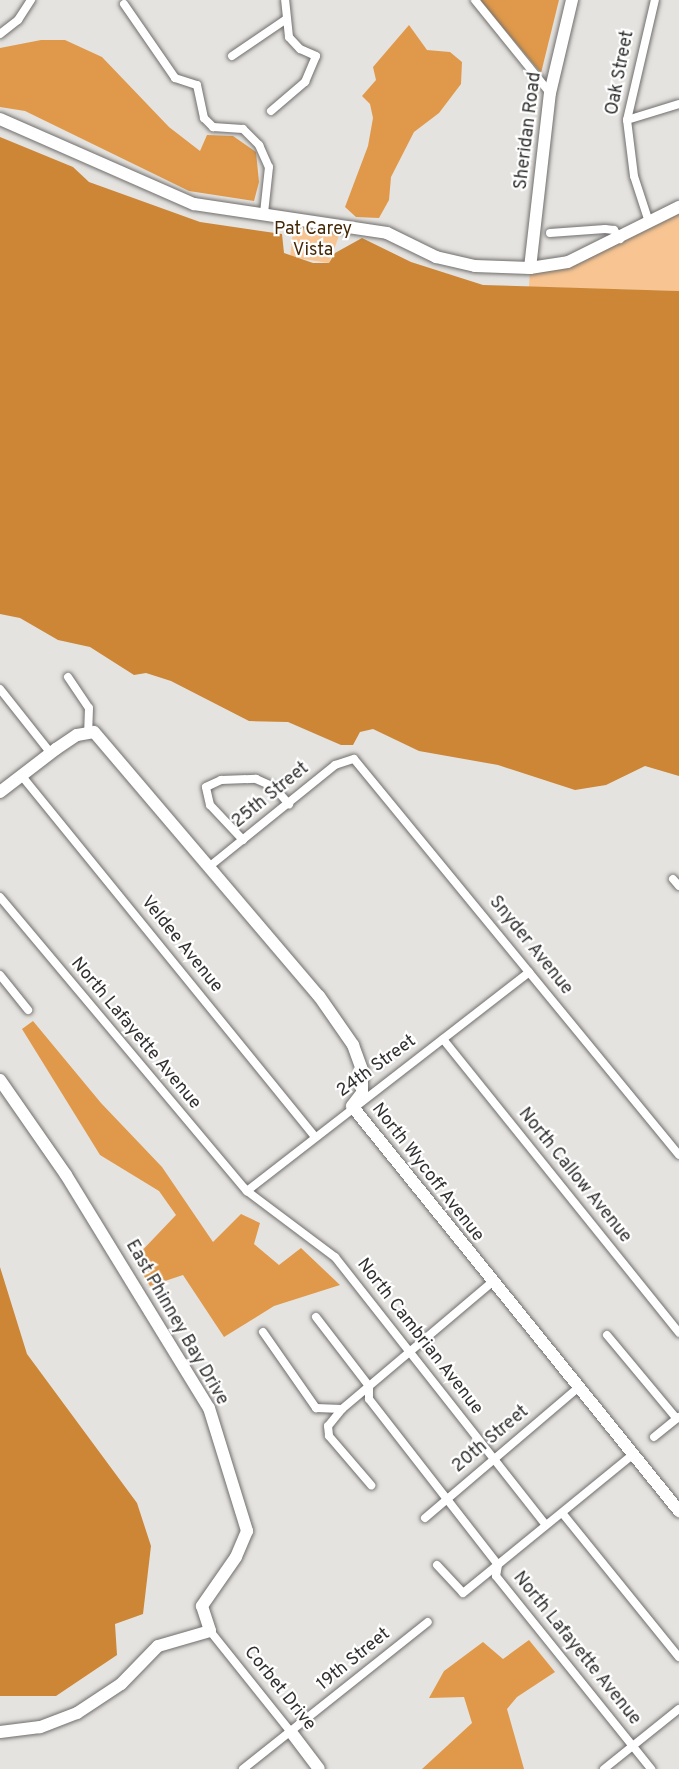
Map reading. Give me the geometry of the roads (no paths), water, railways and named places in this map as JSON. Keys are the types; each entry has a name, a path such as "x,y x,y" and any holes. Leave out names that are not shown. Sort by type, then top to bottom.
{"street":[{"path":"0,34 18,20 31,0"},
{"path":"271,111 304,82 316,56 300,49 285,20 285,0"},
{"path":"475,0 550,93"},
{"name":"Sheridan Road","path":"530,268 550,93 572,0"},
{"name":"Oak Street","path":"650,222 634,176 627,120 655,0"},
{"path":"124,4 175,78 197,85 204,118 213,128 243,129 259,146 270,167 264,213"},
{"path":"231,56 285,20"},
{"path":"627,120 679,104"},
{"path":"0,119 194,204 387,233 461,264 530,268 575,260 679,207"},
{"path":"550,232 605,229 614,230 620,239"},
{"path":"0,792 50,752 88,730 89,708 68,677"},
{"path":"0,689 50,752"},
{"name":"North Wycoff Avenue","path":"88,730 210,866 354,1045 362,1070 362,1093 352,1106 491,1283 679,1511"},
{"name":"25th Street","path":"210,866 340,761 354,759"},
{"name":"Snyder Avenue","path":"354,759 679,1155"},
{"name":"Veldee Avenue","path":"21,775 314,1136"},
{"path":"243,840 210,805 206,786 221,780 256,779 274,787 289,804"},
{"name":"North Lafayette Avenue","path":"0,897 247,1191"},
{"name":"24th Street","path":"247,1191 352,1106 530,972"},
{"path":"0,975 28,1010"},
{"name":"North Callow Avenue","path":"443,1039 679,1333"},
{"name":"East Phinney Bay Drive","path":"0,1080 74,1188 209,1408 247,1531 236,1557 202,1606 210,1631"},
{"name":"North Cambrian Avenue","path":"247,1191 335,1257 409,1354 545,1524"},
{"path":"371,1485 329,1436 328,1426 342,1409 491,1283"},
{"name":"North Lafayette Avenue","path":"315,1317 369,1386 369,1400 498,1565 496,1576 651,1769"},
{"path":"263,1332 316,1407 342,1409"},
{"path":"607,1335 678,1418 654,1437"},
{"name":"20th Street","path":"426,1518 578,1388"},
{"path":"437,1565 463,1593 545,1524 563,1514 632,1456"},
{"path":"563,1514 679,1658"},
{"name":"19th Street","path":"243,1769 428,1622"},
{"path":"0,1732 40,1727 77,1713 121,1684 158,1646 210,1631"},
{"name":"Corbet Drive","path":"210,1631 319,1769"},
{"path":"604,1769 679,1709"}],"park label":[{"name":"Pat Carey Vista","path":"313,241"}]}
